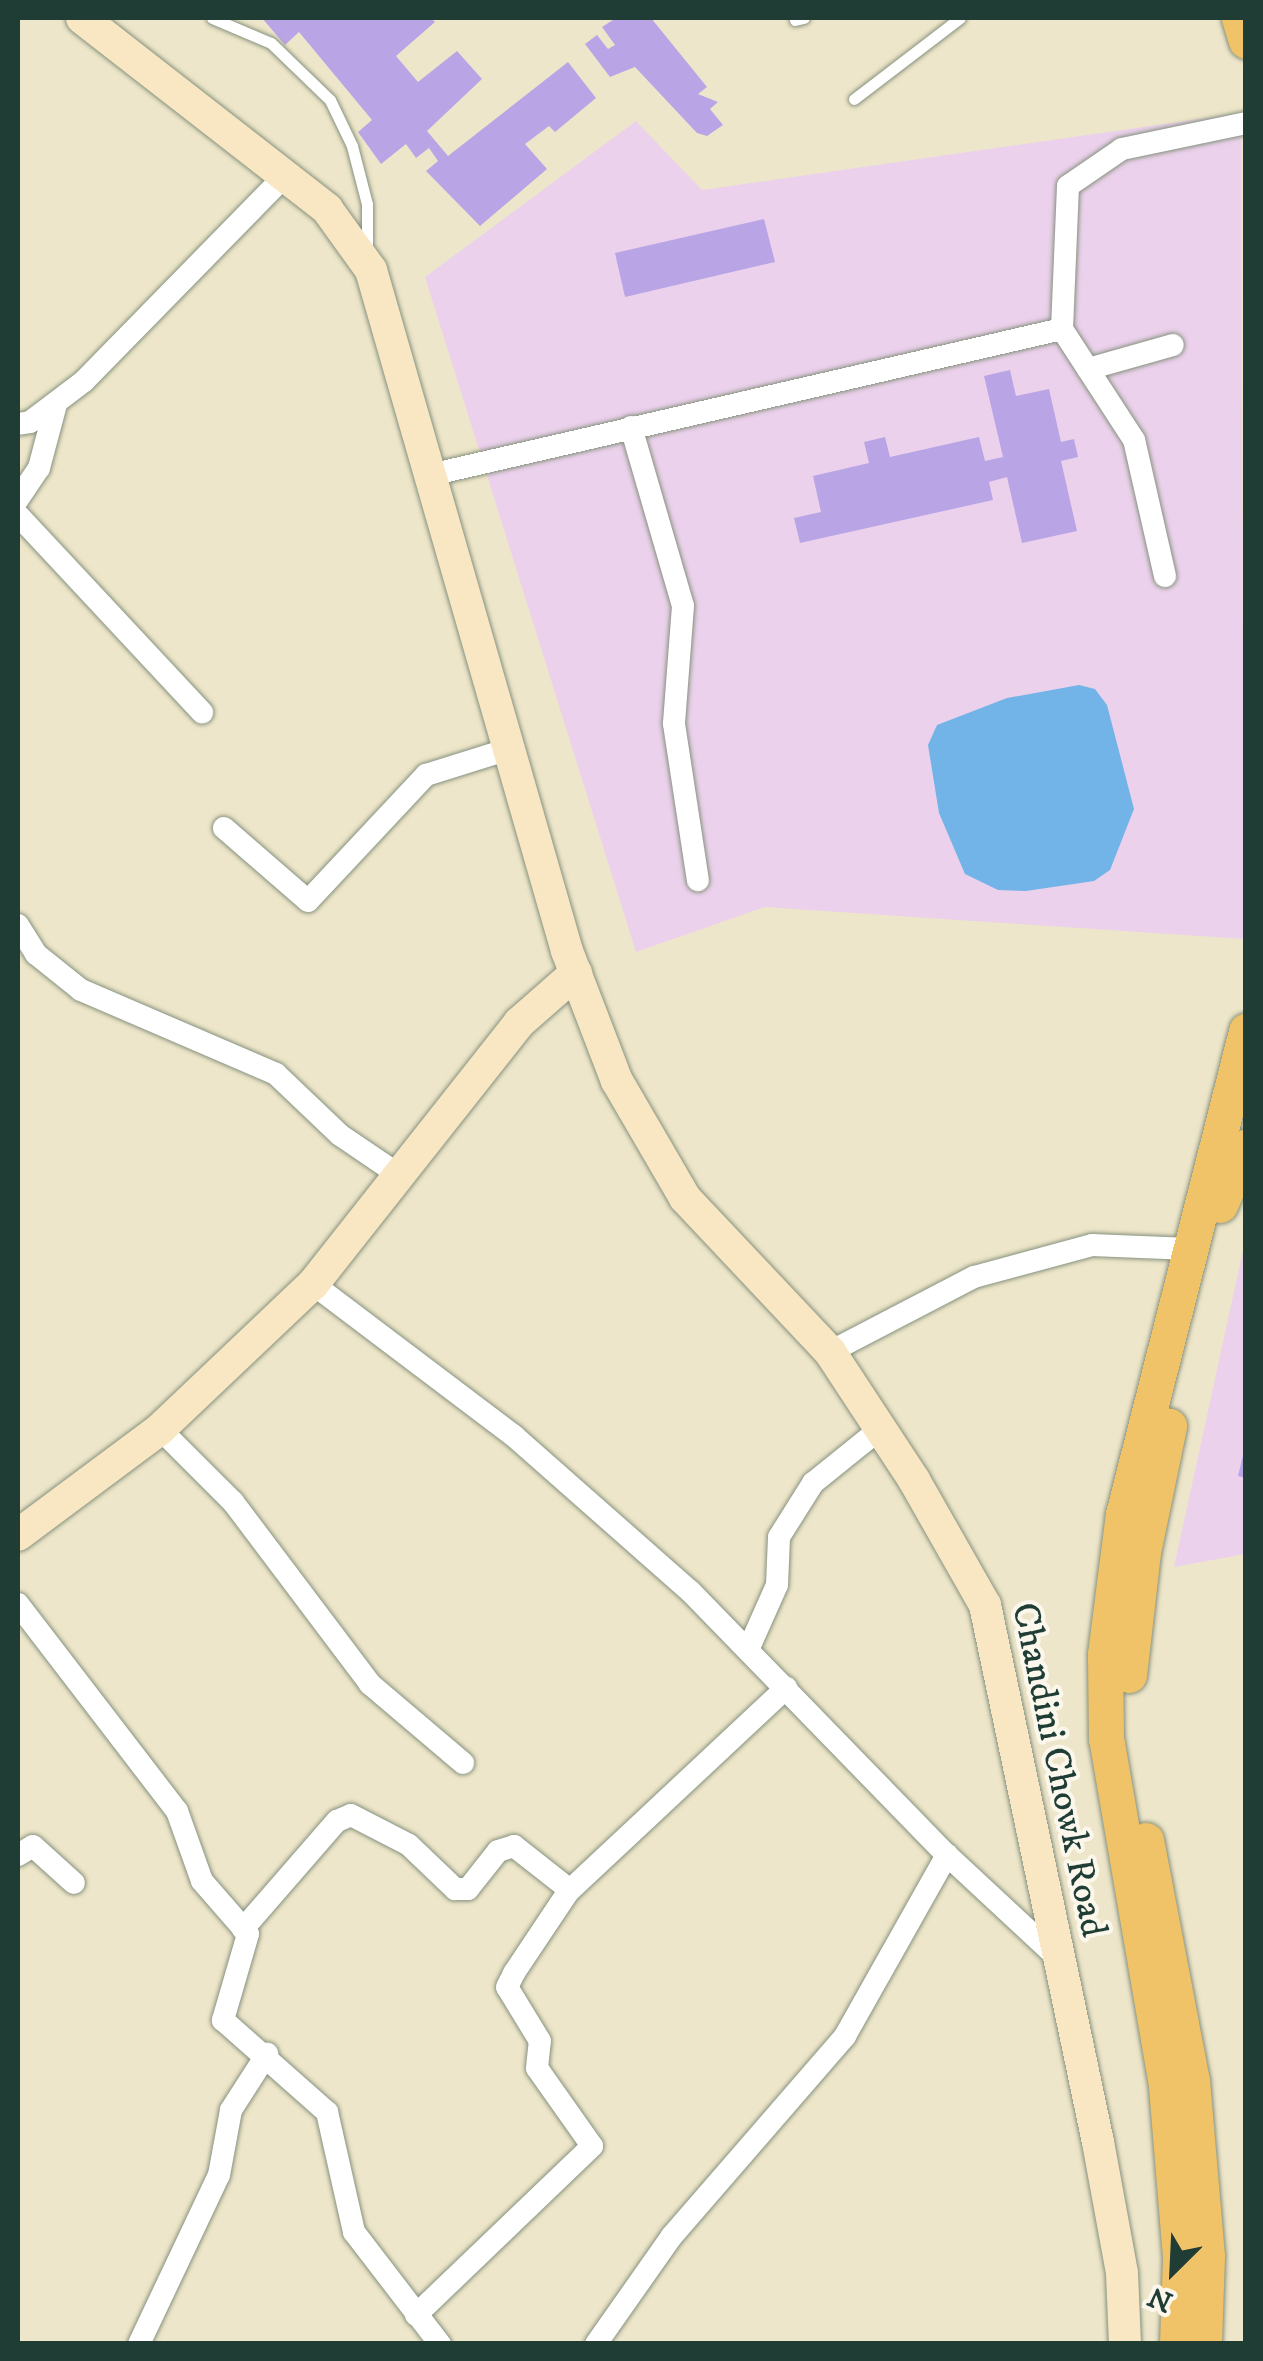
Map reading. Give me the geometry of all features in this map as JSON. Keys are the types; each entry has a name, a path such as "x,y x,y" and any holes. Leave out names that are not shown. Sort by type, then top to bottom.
{"main road":[{"name":"Chandini Chowk Road","path":"82,18 282,179 327,209 366,264 576,972 618,1082 685,1198 830,1352 985,1605 1122,2273 1125,2344"},
{"path":"1239,18 1246,41"},
{"path":"18,1534 160,1429 313,1284 396,1173 519,1022 576,972"},
{"path":"1177,2344 1180,2257 1166,2085 1106,1739 1105,1654 1123,1514 1190,1249 1238,1080 1246,1030"},
{"path":"1204,2344 1207,2256 1192,2081 1126,1736 1130,1650 1154,1499 1219,1205 1246,1146"}],"street":[{"path":"1166,576 1134,440 1062,329 1068,186 1122,149 1246,123"},
{"path":"18,424 56,404 282,179"},
{"path":"430,475 1062,329"},
{"path":"1088,369 1173,344"},
{"path":"18,500 39,468 56,404"},
{"path":"630,428 683,606 674,724 698,880"},
{"path":"18,515 202,712"},
{"path":"224,828 308,901 426,775 509,749"},
{"path":"18,925 36,954 80,990 276,1074 340,1135 396,1173"},
{"path":"830,1352 974,1277 1092,1245 1190,1249"},
{"path":"313,1284 514,1436 748,1650 947,1855 1058,1958"},
{"path":"160,1429 234,1502 370,1684 463,1763"},
{"path":"748,1650 777,1585 780,1536 813,1482 880,1429"},
{"path":"18,1604 177,1811 202,1881 248,1934 223,2020 267,2054 327,2112 354,2232 440,2344"},
{"path":"416,2315 592,2146 544,2083 537,2068 540,2040 508,1987 570,1890 786,1688"},
{"path":"243,1930 336,1821 351,1814 409,1846 455,1889 468,1889 489,1859 514,1846 570,1890"},
{"path":"18,1854 33,1846 74,1883"},
{"path":"596,2344 672,2236 845,2036 947,1855"},
{"path":"139,2344 218,2175 232,2110 267,2054"}],"lane":[{"path":"212,18 271,43 330,100 352,146 367,204 366,264"},
{"path":"854,100 960,18"}],"shaded area":[{"path":"1241,113 1244,939 765,907 636,952 425,277 636,121 702,190"},
{"path":"1245,1241 1245,1554 1174,1567"}],"water":[{"path":"1079,685 1095,689 1107,705 1134,809 1110,870 1094,881 1026,891 998,890 965,874 939,813 928,745 937,725 1007,698"}],"building":[{"path":"262,18 431,18 435,22 396,56 418,82 457,51 482,79 427,131 448,156 568,62 596,98 555,132 549,126 525,144 547,169 480,226 426,171 438,161 429,148 416,158 406,144 381,164 358,132 372,120 299,32 285,45"},
{"path":"616,18 651,18 707,87 698,94 718,102 710,109 723,125 707,136 697,133 635,67 610,77 585,44 597,35 608,49 615,45 602,27"},
{"path":"764,219 775,262 625,297 615,253"},
{"path":"1010,370 1016,396 1049,389 1061,442 1074,439 1078,457 1061,461 1077,531 1022,543 1007,477 989,482 993,500 800,543 794,518 821,512 813,476 869,463 864,442 885,437 890,457 979,437 985,461 1003,457 984,376"},
{"path":"1246,1443 1246,1478 1238,1476"}]}
